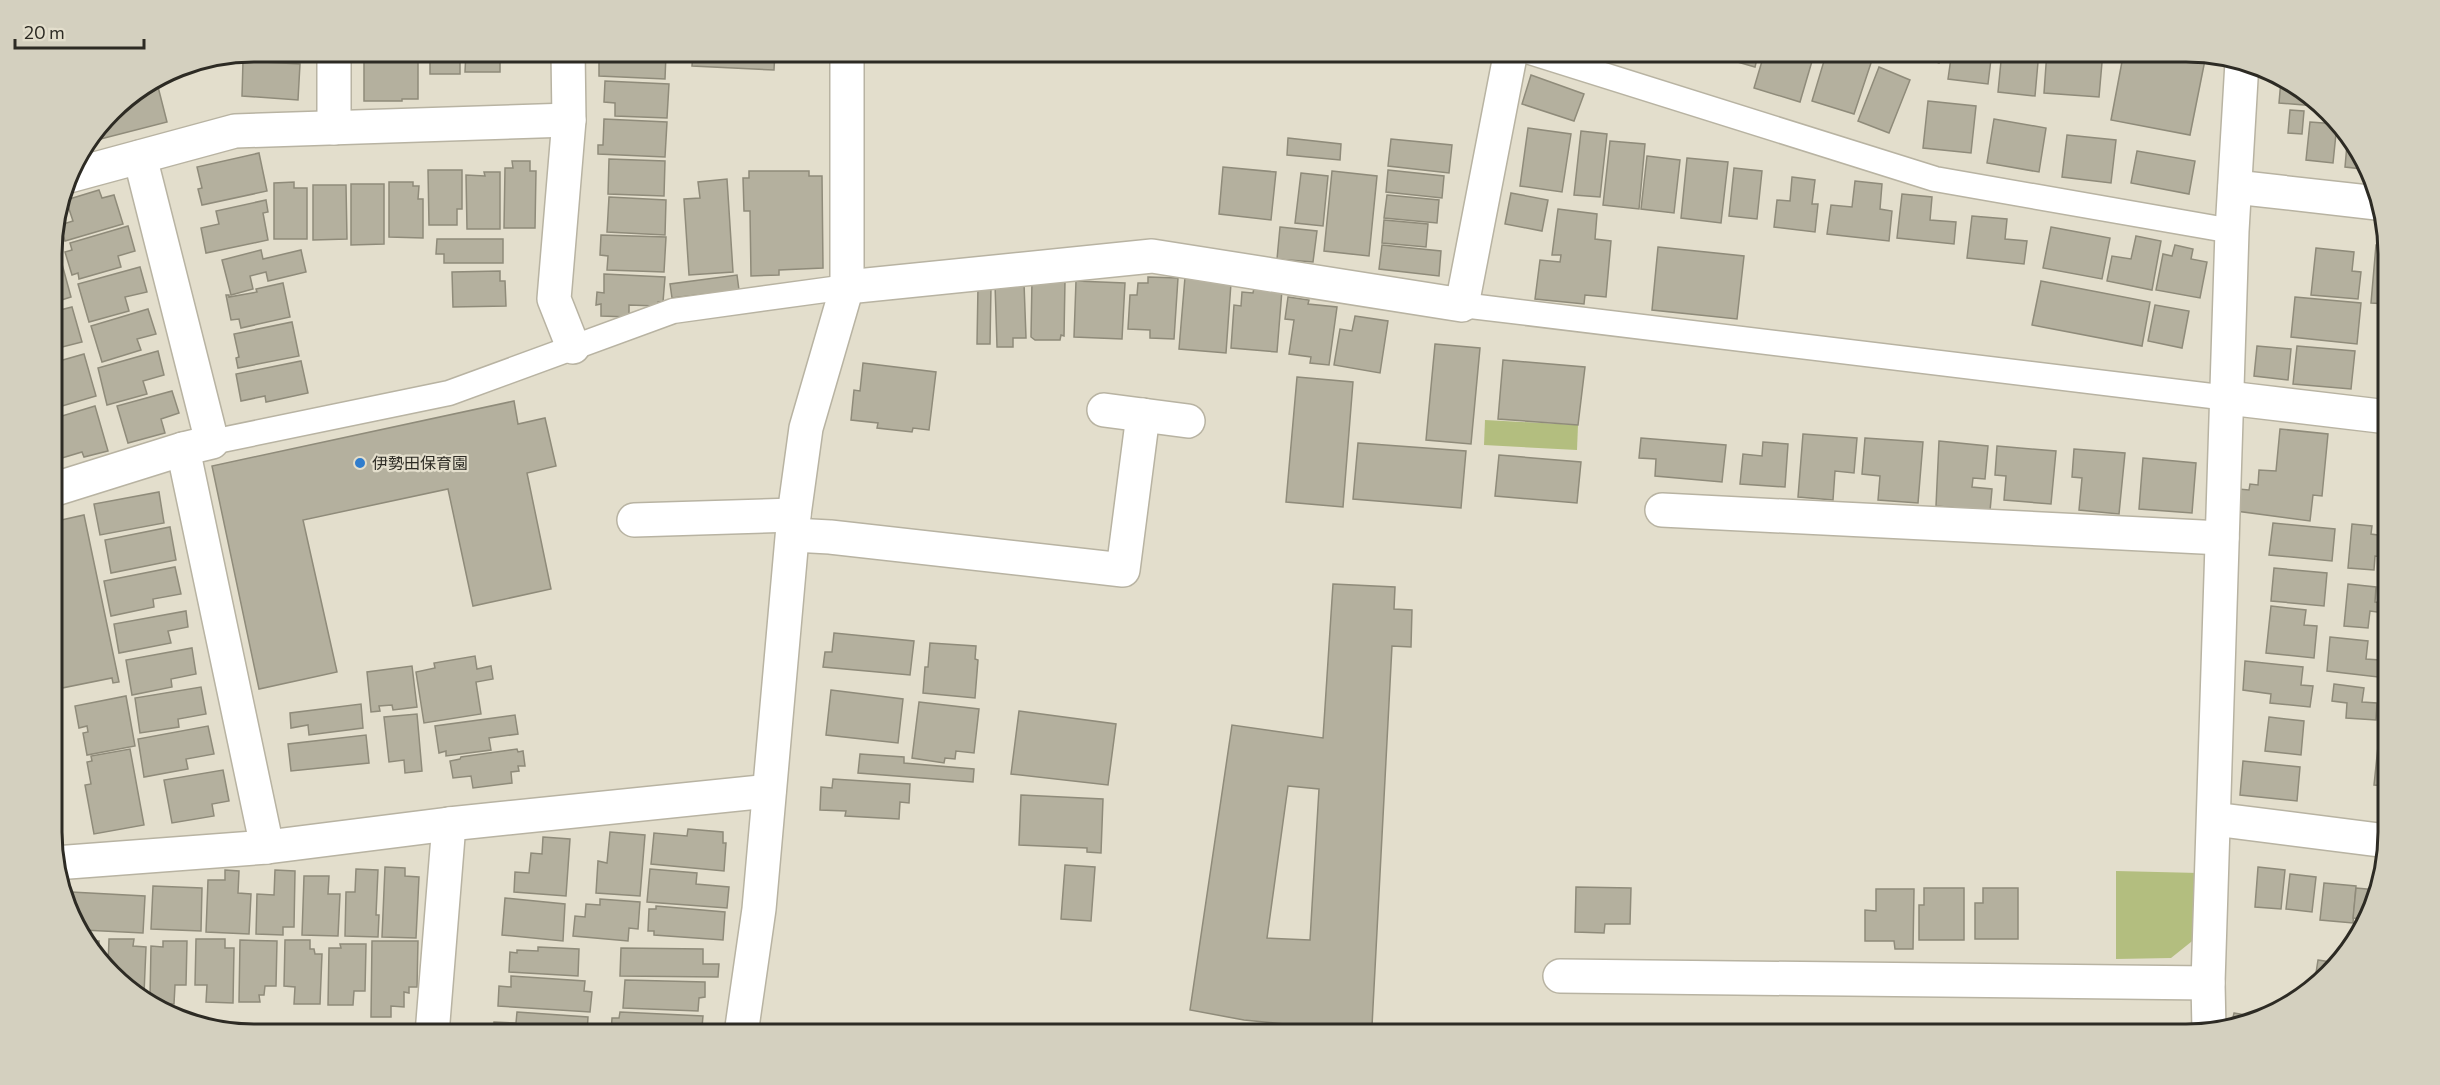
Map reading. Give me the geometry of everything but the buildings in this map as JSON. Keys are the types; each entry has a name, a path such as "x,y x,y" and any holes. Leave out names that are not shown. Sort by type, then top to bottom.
{"street":[{"path":"334,62 334,128"},
{"path":"568,62 569,120 554,299 573,347"},
{"path":"742,1024 759,909 794,525 806,428 847,287 847,62"},
{"path":"847,287 1152,256 1462,305 1508,62"},
{"path":"2208,1022 2232,231 2242,70"},
{"path":"79,173 235,131 569,120"},
{"path":"140,157 198,445 267,847"},
{"path":"2235,187 2371,202"},
{"path":"2228,398 2378,416"},
{"path":"1104,410 1188,421"},
{"path":"634,520 794,525 830,537 1124,570 1143,415"},
{"path":"62,487 198,445"},
{"path":"1662,510 2222,538"},
{"path":"64,862 267,847 449,824 769,790"},
{"path":"2214,819 2378,841"},
{"path":"433,1024 449,824"},
{"path":"1560,976 2208,983"}],"lane":[{"path":"1562,62 1935,179 2232,231"},
{"path":"198,445 449,393 673,311 847,287"},
{"path":"1462,305 2228,398"}],"green space":[{"path":"1485,420 1578,425 1577,450 1484,445"},
{"path":"2116,871 2199,873 2196,938 2171,958 2116,959"}],"place":[{"name":"伊勢田保育園","path":"360,463"}]}
